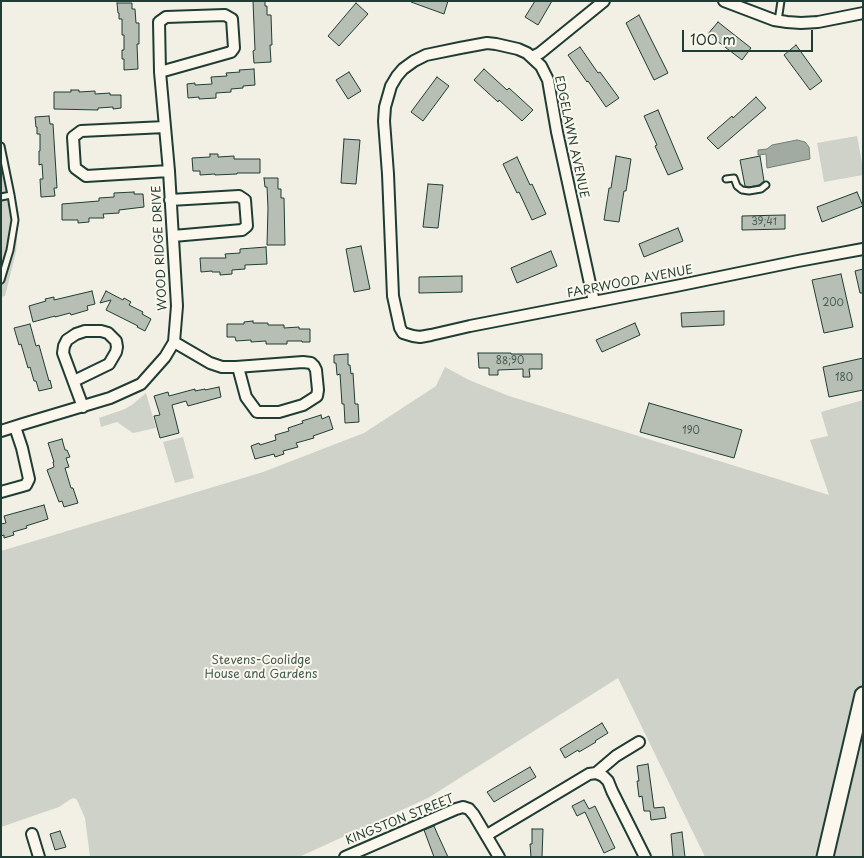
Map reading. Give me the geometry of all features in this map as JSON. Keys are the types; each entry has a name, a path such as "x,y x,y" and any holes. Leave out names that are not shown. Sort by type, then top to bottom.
{"main road":[{"path":"825,857 863,696"}],"street":[{"path":"532,58 604,1"},
{"path":"724,1 778,21 801,23 818,22 863,13"},
{"name":"WOOD RIDGE DRIVE","path":"1,432 121,394 141,384 166,357 174,342 177,306 169,171 160,72 159,22 166,17 225,15 232,19 234,48 232,52 160,72"},
{"name":"EDGELAWN AVENUE","path":"403,333 400,328 393,296 384,121 385,107 391,86 396,76 414,61 426,56 488,43 518,49 527,53 541,66 548,80 557,132 594,302"},
{"path":"165,127 81,131 73,137 75,168 86,176 169,171"},
{"path":"170,200 239,196 245,200 247,226 242,230 173,236"},
{"name":"FARRWOOD AVENUE","path":"403,333 413,336 425,336 863,249"},
{"path":"74,381 109,364 117,347 116,341 108,333 85,331 67,340 64,346 63,353 83,407"},
{"path":"174,342 210,363 222,367 311,363 316,370 317,396 303,405 279,412 257,412 246,397 238,367"},
{"path":"1,492 26,485 29,478 15,427"},
{"path":"596,773 616,756 639,742"},
{"path":"486,834 589,774 596,773 608,781 645,857"},
{"name":"KINGSTON STREET","path":"345,857 460,808 469,808 499,857"},
{"path":"32,834 38,857"}],"lane":[{"path":"778,21 781,1"},
{"path":"1,146 15,220 10,250 1,280"},
{"path":"726,180 734,178 737,186 742,190 749,191 763,188 766,185"},
{"path":"1,197 11,195"}],"green space":[{"path":"857,136 863,175 824,182 817,143"},
{"path":"1,140 19,213 16,252 5,296 1,297"},
{"name":"Stevens-Coolidge House and Gardens","path":"445,367 469,380 509,396 829,495 810,440 828,436 821,412 863,400 863,857 705,857 618,678 428,798 299,857 90,857 85,818 77,800 74,798 59,807 1,827 1,551 263,472 364,433 436,386"},
{"path":"146,393 156,428 133,433 117,422 101,427 99,418 125,409"},
{"path":"183,437 194,478 175,483 163,442"}],"shaded area":[{"path":"797,140 805,142 809,147 810,159 767,168 766,154 758,155 758,150"}],"building":[{"path":"253,1 265,1 267,15 271,15 271,62 254,63"},
{"path":"411,1 448,1 444,14"},
{"path":"535,1 552,1 538,25 525,17"},
{"path":"117,3 132,3 132,9 135,9 136,23 139,23 139,44 137,44 138,69 124,70 122,50 124,50 124,35 122,35 122,19 119,19"},
{"path":"356,3 368,14 339,46 328,36"},
{"path":"639,15 668,73 654,80 626,23"},
{"path":"718,22 751,48 742,60 708,34"},
{"path":"796,45 822,81 810,90 784,55"},
{"path":"580,47 619,98 606,107 568,55"},
{"path":"254,69 255,85 231,89 231,92 216,93 216,98 188,98 187,84 212,84 211,77 227,76 226,73"},
{"path":"484,69 533,110 522,121 474,80"},
{"path":"349,72 361,91 348,99 336,80"},
{"path":"437,77 449,86 423,121 411,112"},
{"path":"71,90 79,90 79,92 95,91 95,94 110,93 110,95 121,95 121,108 98,108 98,110 54,109 54,92 71,92"},
{"path":"756,97 766,108 718,149 707,138"},
{"path":"658,110 683,169 668,175 644,116"},
{"path":"49,116 50,124 53,124 57,188 54,188 55,196 41,197 40,179 43,179 42,164 39,165 40,134 37,134 35,117"},
{"path":"344,139 360,140 356,184 341,183"},
{"path":"210,154 218,154 218,157 234,156 234,159 260,159 260,173 200,175 200,171 193,171 192,158 210,157"},
{"path":"616,156 631,159 619,222 604,220"},
{"path":"760,156 764,181 759,185 745,186 740,160"},
{"path":"517,157 546,214 532,220 503,164"},
{"path":"264,178 278,178 278,189 281,189 281,198 284,198 285,245 267,245 268,208 267,187 265,187"},
{"path":"428,184 443,185 438,228 423,227"},
{"path":"134,192 134,194 143,194 144,207 119,210 119,213 103,214 104,218 89,218 89,222 78,223 78,220 62,220 62,204 99,201 99,198 114,197 114,193"},
{"path":"857,192 863,206 822,222 817,207"},
{"path":"785,215 785,229 742,230 742,216"},
{"path":"678,228 683,241 644,257 639,244"},
{"path":"361,246 370,289 354,292 346,249"},
{"path":"266,247 267,264 245,265 245,269 232,270 232,274 220,275 220,272 201,272 200,258 226,258 225,254 240,253 240,249"},
{"path":"551,251 557,266 517,283 511,268"},
{"path":"863,269 863,293 860,293 855,271"},
{"path":"841,274 853,327 824,333 812,280"},
{"path":"462,276 462,292 419,293 419,277"},
{"path":"92,291 95,304 87,306 88,310 33,322 29,306 46,301 45,299 54,297 54,300"},
{"path":"106,291 131,302 129,305 143,312 142,314 151,319 145,331 106,310 111,300 100,303"},
{"path":"724,311 724,325 682,327 681,313"},
{"path":"253,321 253,323 268,323 268,325 284,325 284,328 299,327 299,329 310,329 310,342 287,341 287,344 266,344 266,341 236,341 235,337 227,337 227,324 244,324 244,322"},
{"path":"635,323 640,335 602,352 596,340"},
{"path":"30,324 36,346 39,345 52,388 39,391 30,367 28,368 21,344 19,345 14,328"},
{"path":"478,353 542,354 542,369 529,369 530,377 523,377 523,369 498,370 498,375 489,375 489,368 479,368"},
{"path":"348,354 348,365 350,365 351,374 353,373 355,404 358,404 359,422 345,423 340,374 337,375 334,355"},
{"path":"863,358 863,390 829,397 823,367"},
{"path":"219,387 221,397 188,406 186,401 172,405 179,433 160,438 154,416 160,415 154,396 168,392 169,396 195,389 195,391"},
{"path":"649,403 742,430 734,458 640,432"},
{"path":"321,415 322,419 329,416 333,429 313,436 314,438 296,443 298,447 283,451 284,454 275,457 274,454 255,459 251,446 276,440 275,435 289,431 288,428 303,423 302,421"},
{"path":"62,439 65,450 67,450 70,457 66,458 69,467 65,468 78,503 64,507 62,501 59,502 47,470 54,467 48,443"},
{"path":"44,505 48,519 13,532 14,535 4,538 4,535 1,536 1,524 6,523 4,516"},
{"path":"602,723 608,733 579,752 578,750 565,758 560,749"},
{"path":"648,764 654,808 664,807 666,818 651,820 650,811 644,811 642,796 639,797 637,766"},
{"path":"530,767 536,777 494,802 487,792"},
{"path":"584,800 589,809 595,806 615,848 604,853 585,812 577,816 572,806"},
{"path":"434,826 448,857 434,857 424,830"},
{"path":"532,829 543,829 542,857 531,857"},
{"path":"60,831 66,847 55,850 50,834"},
{"path":"682,832 685,857 673,857 671,834"}]}
